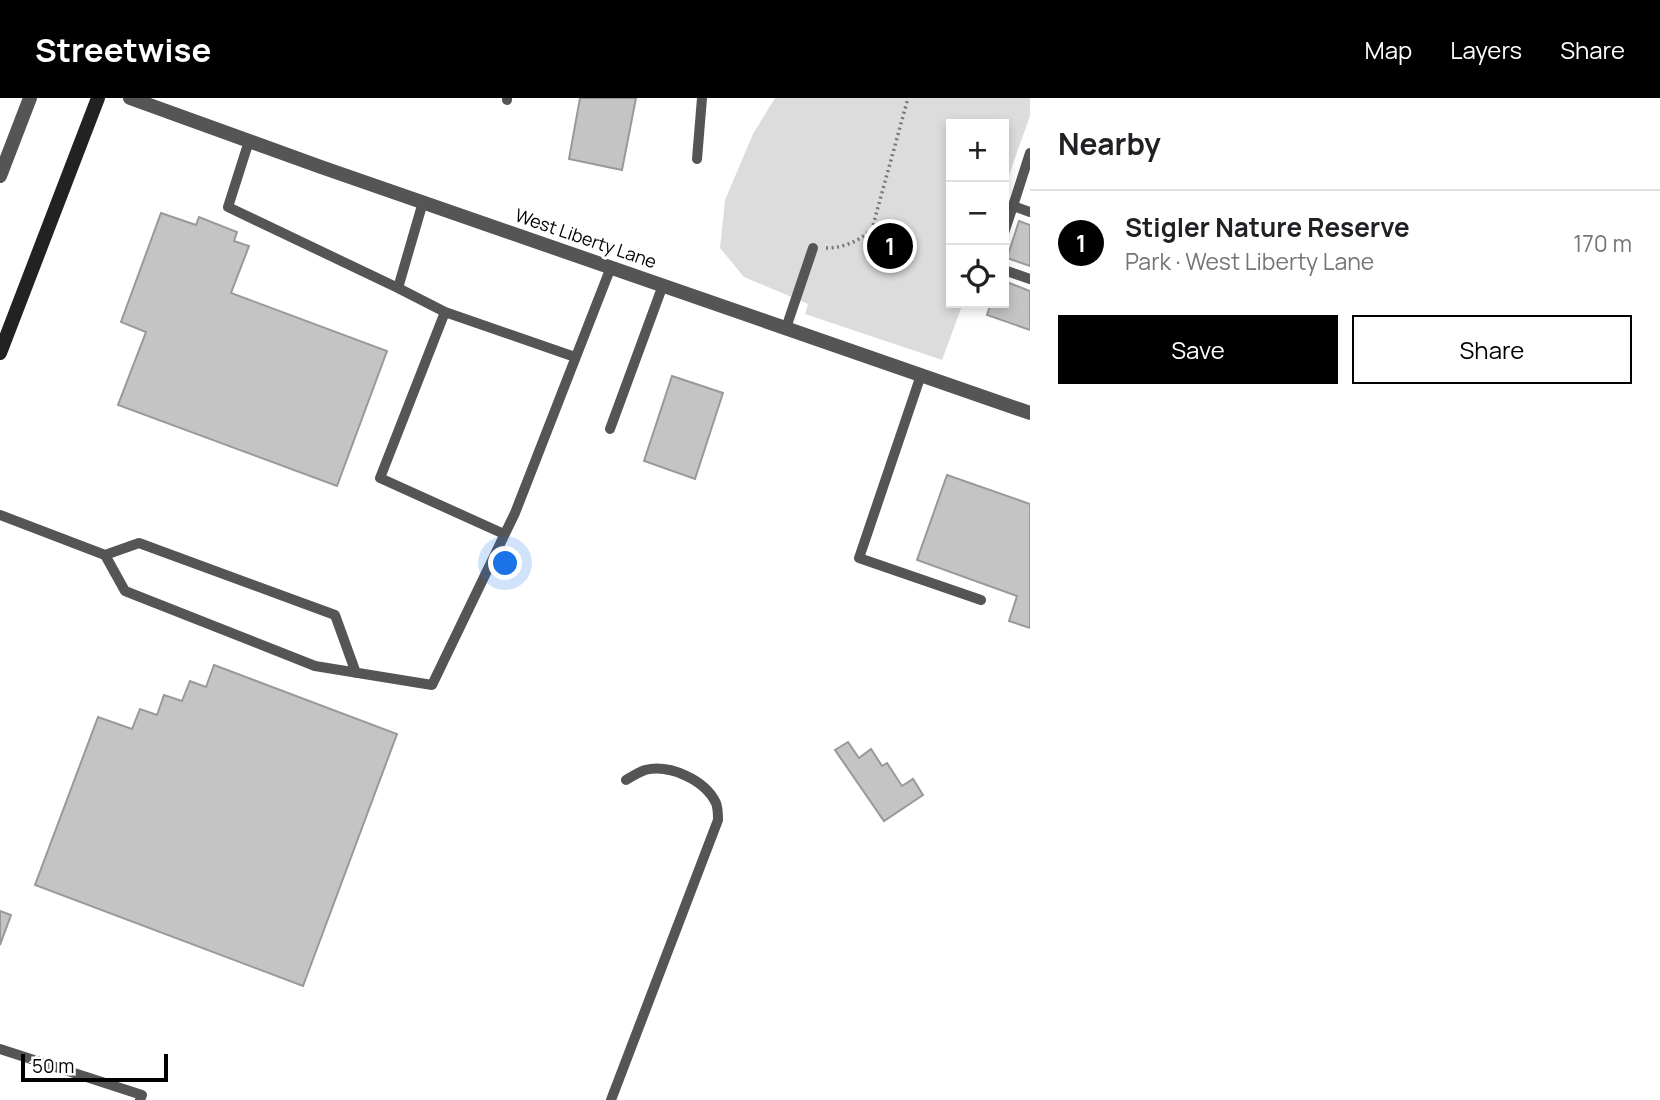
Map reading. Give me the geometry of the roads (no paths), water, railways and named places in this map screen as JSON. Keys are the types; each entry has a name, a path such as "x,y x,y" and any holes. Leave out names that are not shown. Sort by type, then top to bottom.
{"street":[{"path":"0,176 30,98"},
{"path":"0,353 98,98"},
{"name":"West Liberty Lane","path":"130,98 1030,413"}],"lane":[{"path":"697,159 702,98"},
{"path":"249,141 228,207 445,312 575,357"},
{"path":"1009,218 1030,153"},
{"path":"398,288 423,202"},
{"path":"1013,206 1030,212"},
{"path":"786,328 813,248"},
{"path":"105,555 125,592 315,666 432,685 504,534 611,267"},
{"path":"1009,272 1030,279"},
{"path":"610,429 663,285"},
{"path":"445,312 380,478 504,534"},
{"path":"920,375 859,558 981,600"},
{"path":"0,515 105,555 139,543 335,615 356,673"},
{"path":"611,1100 718,820 717,805 707,791 691,777 668,771 645,770 626,780"},
{"path":"0,1049 142,1095 141,1100"}],"place":[{"name":"Stigler Nature Reserve","path":"890,246"}]}
